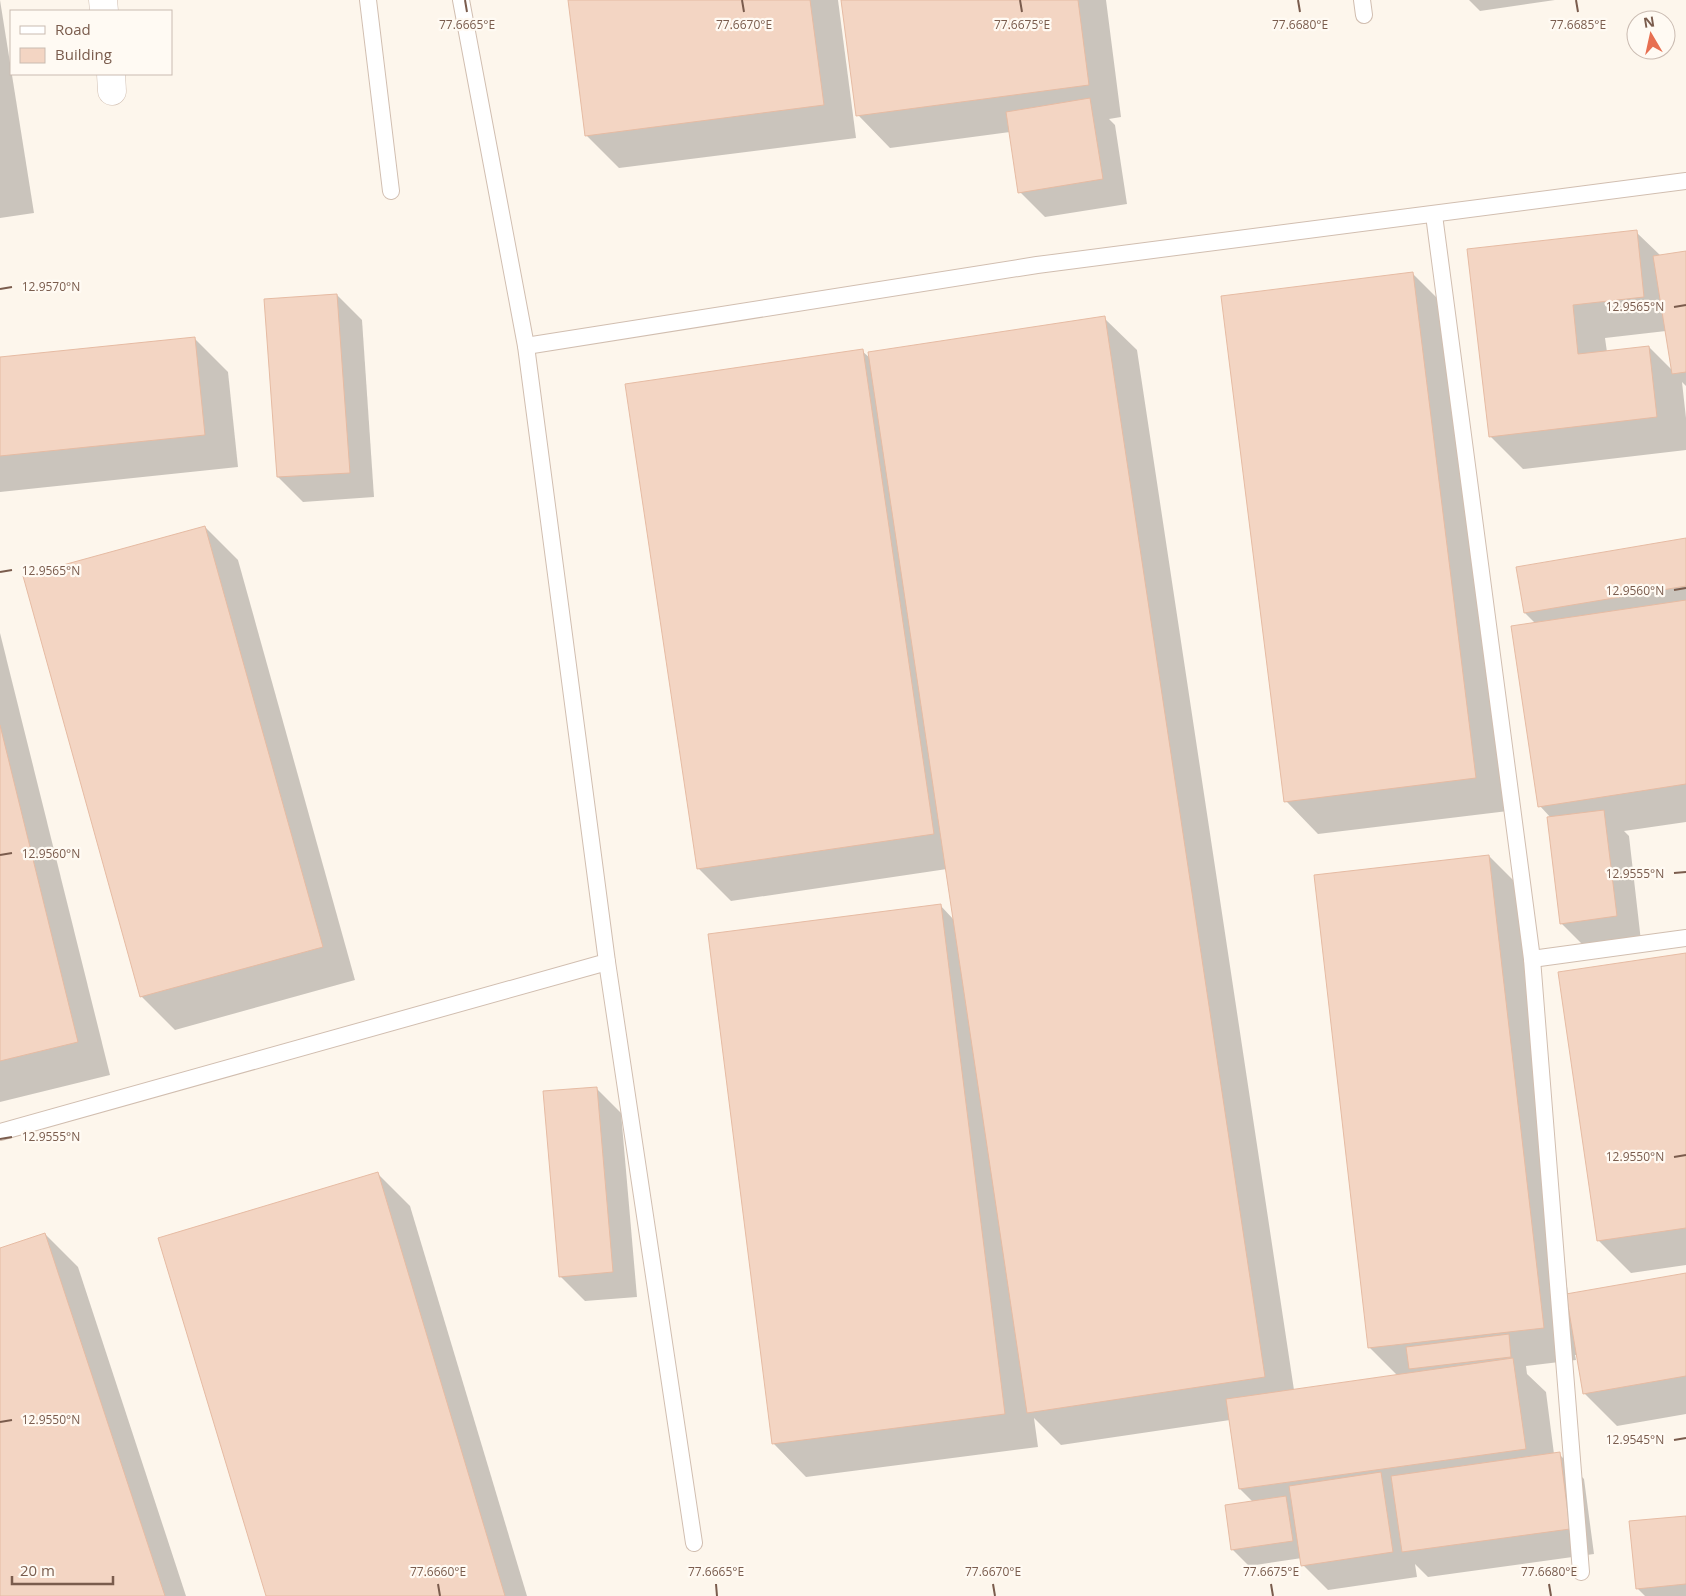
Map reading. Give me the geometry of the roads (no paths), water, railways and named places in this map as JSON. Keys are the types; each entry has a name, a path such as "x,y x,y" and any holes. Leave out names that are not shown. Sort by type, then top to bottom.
{"lane":[{"path":"368,0 391,192"},
{"path":"461,0 526,346 606,962 694,1543"},
{"path":"526,346 1037,265 1686,182"},
{"path":"1434,215 1532,959 1581,1572"},
{"path":"1532,959 1686,938"},
{"path":"0,1132 606,962"}]}
